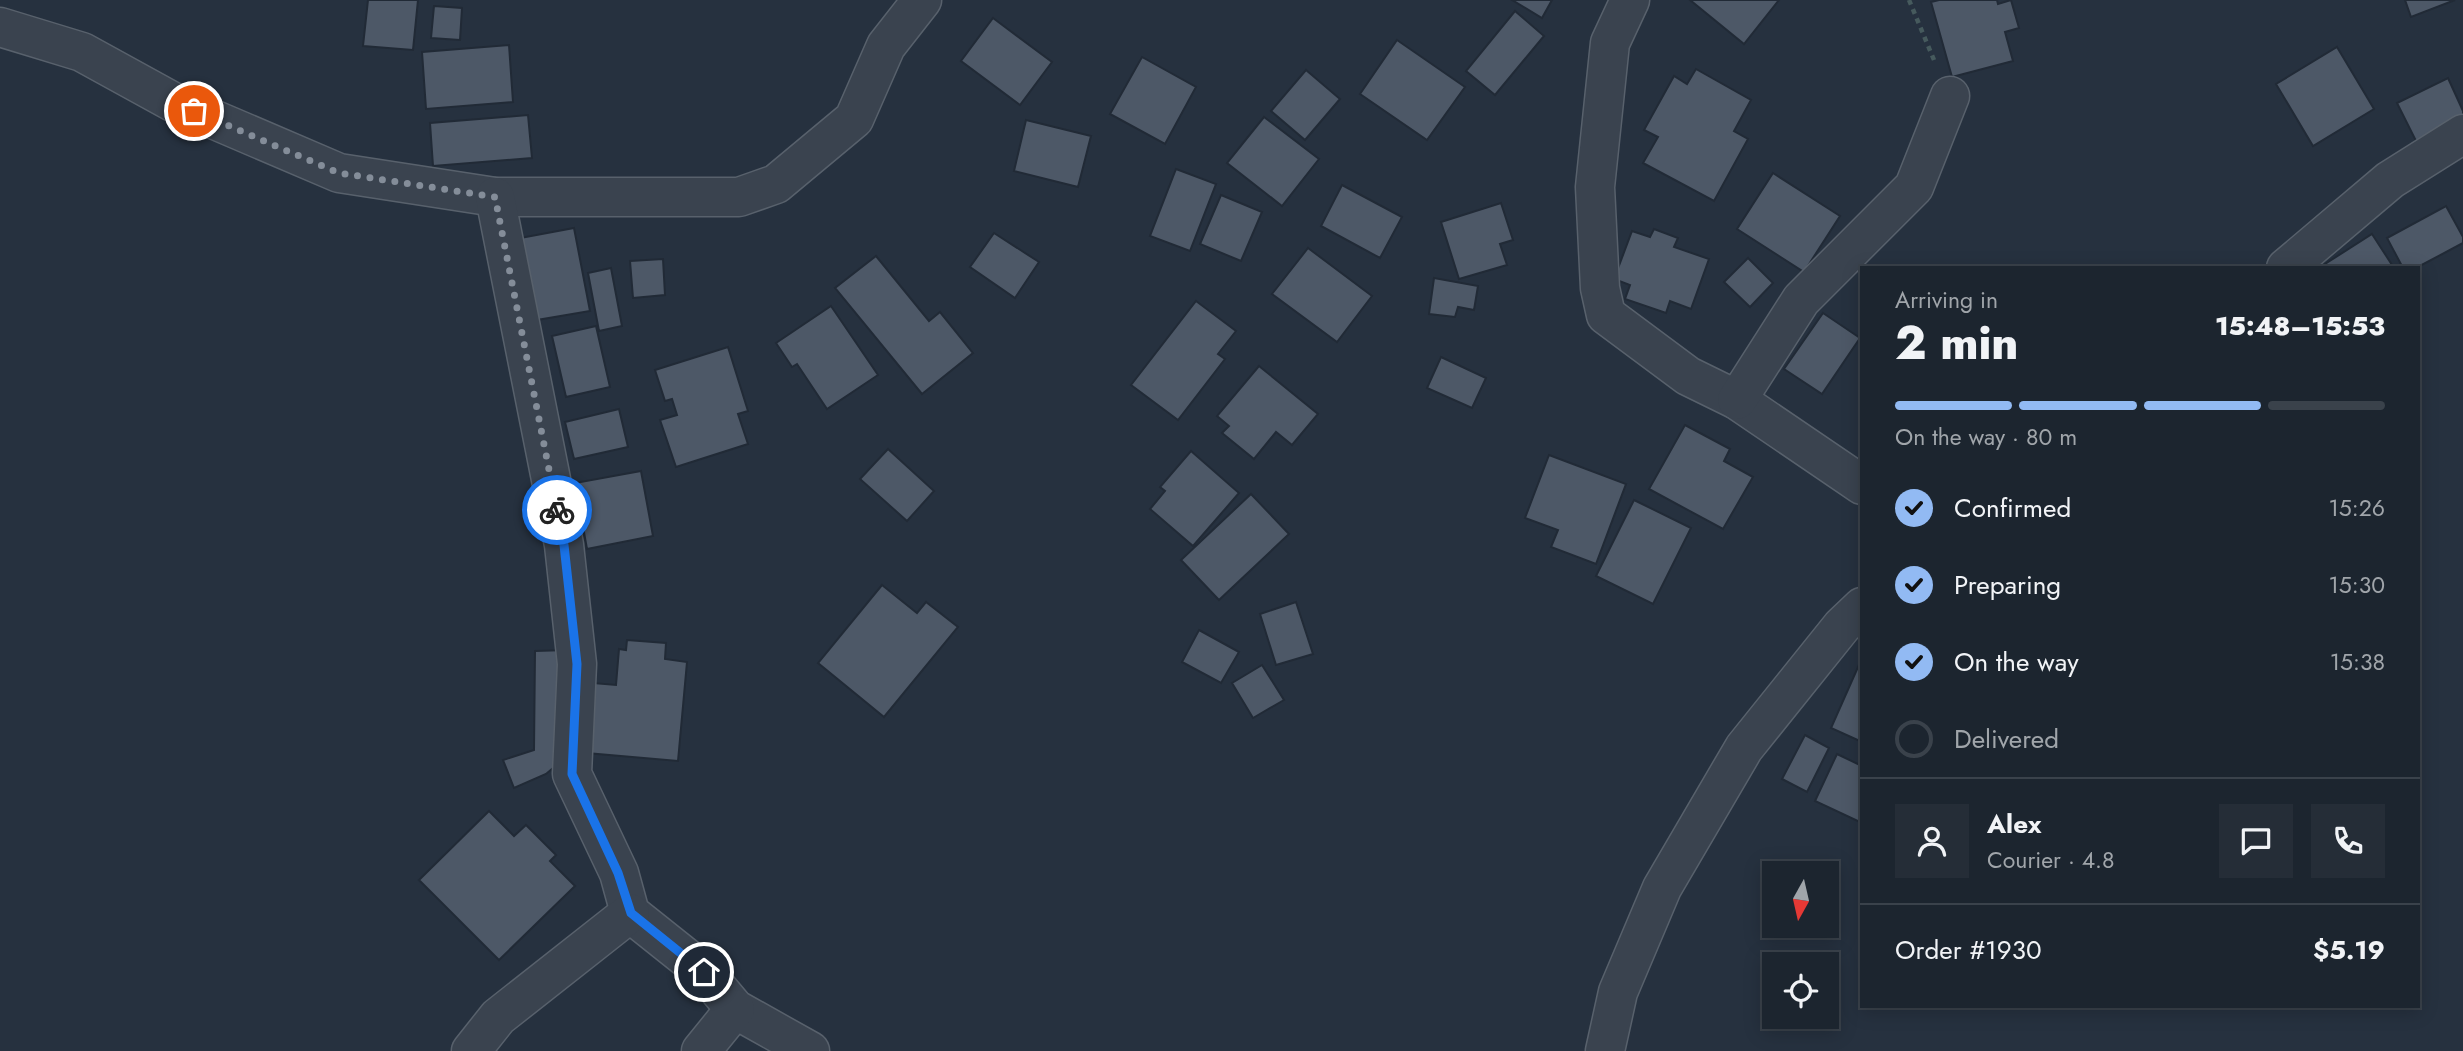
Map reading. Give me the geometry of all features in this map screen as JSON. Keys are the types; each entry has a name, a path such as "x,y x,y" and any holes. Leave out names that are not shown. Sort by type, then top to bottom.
{"street":[{"path":"0,26 82,52 173,102 339,173 495,197 740,197 776,184 853,119 886,46 922,0"},
{"path":"1630,0 1610,43 1595,187 1600,288 1606,315 1688,376 1737,400 1860,484"},
{"path":"1737,400 1801,300 1914,187 1950,96"},
{"path":"2288,266 2390,180 2463,134"},
{"path":"495,197 564,545 577,664 572,774 618,873 631,913 704,972 735,1009 810,1051"},
{"path":"1605,1051 1618,992 1662,888 1744,748 1842,626 1860,609"},
{"path":"471,1051 498,1017 631,913"},
{"path":"701,1051 735,1009"}],"path":[{"path":"1909,0 1950,96"}],"building":[{"path":"368,0 418,0 413,50 363,46"},
{"path":"1512,0 1552,0 1542,18"},
{"path":"1690,0 1779,0 1744,44"},
{"path":"1997,0 1998,4 2011,0 2019,28 2005,32 2013,61 1952,77 1931,2"},
{"path":"2405,0 2455,0 2411,17"},
{"path":"434,6 462,8 460,40 431,38"},
{"path":"1515,11 1544,36 1495,95 1466,71"},
{"path":"993,18 1052,62 1020,105 961,61"},
{"path":"1397,40 1465,87 1427,140 1360,94"},
{"path":"509,45 513,102 426,109 422,52"},
{"path":"2337,47 2374,109 2313,146 2276,84"},
{"path":"1142,57 1196,87 1165,144 1110,114"},
{"path":"1696,69 1751,100 1734,131 1748,139 1714,201 1643,163 1658,137 1644,130 1674,76 1687,84"},
{"path":"1306,70 1340,99 1305,140 1271,111"},
{"path":"2448,78 2463,111 2463,121 2417,143 2397,103"},
{"path":"528,115 532,158 433,166 430,123"},
{"path":"1264,117 1319,159 1282,206 1227,163"},
{"path":"1026,120 1091,136 1078,187 1014,171"},
{"path":"1176,169 1216,184 1190,251 1150,236"},
{"path":"1773,173 1840,216 1804,272 1737,229"},
{"path":"1342,185 1402,217 1380,258 1321,226"},
{"path":"1221,195 1262,212 1241,261 1200,244"},
{"path":"1501,203 1513,240 1500,244 1507,265 1459,279 1441,222"},
{"path":"2446,206 2463,237 2463,243 2420,266 2402,266 2387,238"},
{"path":"574,228 590,311 531,321 515,239"},
{"path":"1654,229 1678,238 1674,247 1709,259 1691,309 1670,301 1666,313 1625,299 1630,285 1614,279 1632,231 1650,237"},
{"path":"994,233 1039,262 1015,298 970,267"},
{"path":"2372,234 2393,266 2326,266 2325,264"},
{"path":"1308,248 1372,296 1337,342 1272,294"},
{"path":"876,256 929,321 940,312 973,353 922,394 835,288"},
{"path":"1748,258 1773,283 1750,307 1724,282"},
{"path":"663,259 665,295 633,298 630,261"},
{"path":"611,268 622,326 599,331 588,273"},
{"path":"1434,278 1478,286 1474,310 1458,307 1455,317 1429,314"},
{"path":"1196,301 1236,331 1218,354 1225,359 1178,420 1131,385"},
{"path":"831,306 878,375 827,409 797,364 792,367 776,343"},
{"path":"1823,313 1860,338 1822,394 1784,369"},
{"path":"596,326 610,387 566,397 552,336"},
{"path":"728,347 748,411 738,414 748,444 676,467 660,420 677,415 672,399 665,401 655,370"},
{"path":"1441,357 1486,378 1472,408 1427,388"},
{"path":"1259,366 1318,414 1292,445 1276,432 1254,459 1222,433 1229,426 1217,416"},
{"path":"619,409 628,447 574,459 565,422"},
{"path":"1685,425 1730,449 1724,461 1753,477 1723,529 1649,489"},
{"path":"888,449 934,491 907,521 860,479"},
{"path":"1191,451 1239,493 1193,546 1150,509 1165,491 1160,487"},
{"path":"1549,455 1626,484 1596,564 1551,547 1558,530 1525,518"},
{"path":"641,471 653,536 587,549 575,483"},
{"path":"1251,494 1289,534 1219,600 1181,560"},
{"path":"1634,500 1691,528 1653,604 1596,576"},
{"path":"882,585 917,613 926,602 958,627 884,717 818,663"},
{"path":"1296,602 1313,654 1276,665 1260,614"},
{"path":"1199,630 1239,652 1221,683 1182,662"},
{"path":"627,640 666,643 665,659 687,662 678,761 575,752 581,682 616,685 619,649 626,650"},
{"path":"567,650 566,757 546,774 514,788 503,760 534,750 535,651"},
{"path":"1860,663 1860,741 1831,728"},
{"path":"1262,665 1284,700 1253,718 1232,683"},
{"path":"1805,735 1829,748 1807,792 1782,779"},
{"path":"1837,754 1860,765 1860,822 1815,801"},
{"path":"489,811 514,836 526,825 556,855 550,861 575,886 499,960 419,880"}],"way so far":[{"path":"194,111 339,173 495,197 557,510"}],"route":[{"path":"557,510 564,545 577,664 572,774 618,873 631,913 704,972"}]}
